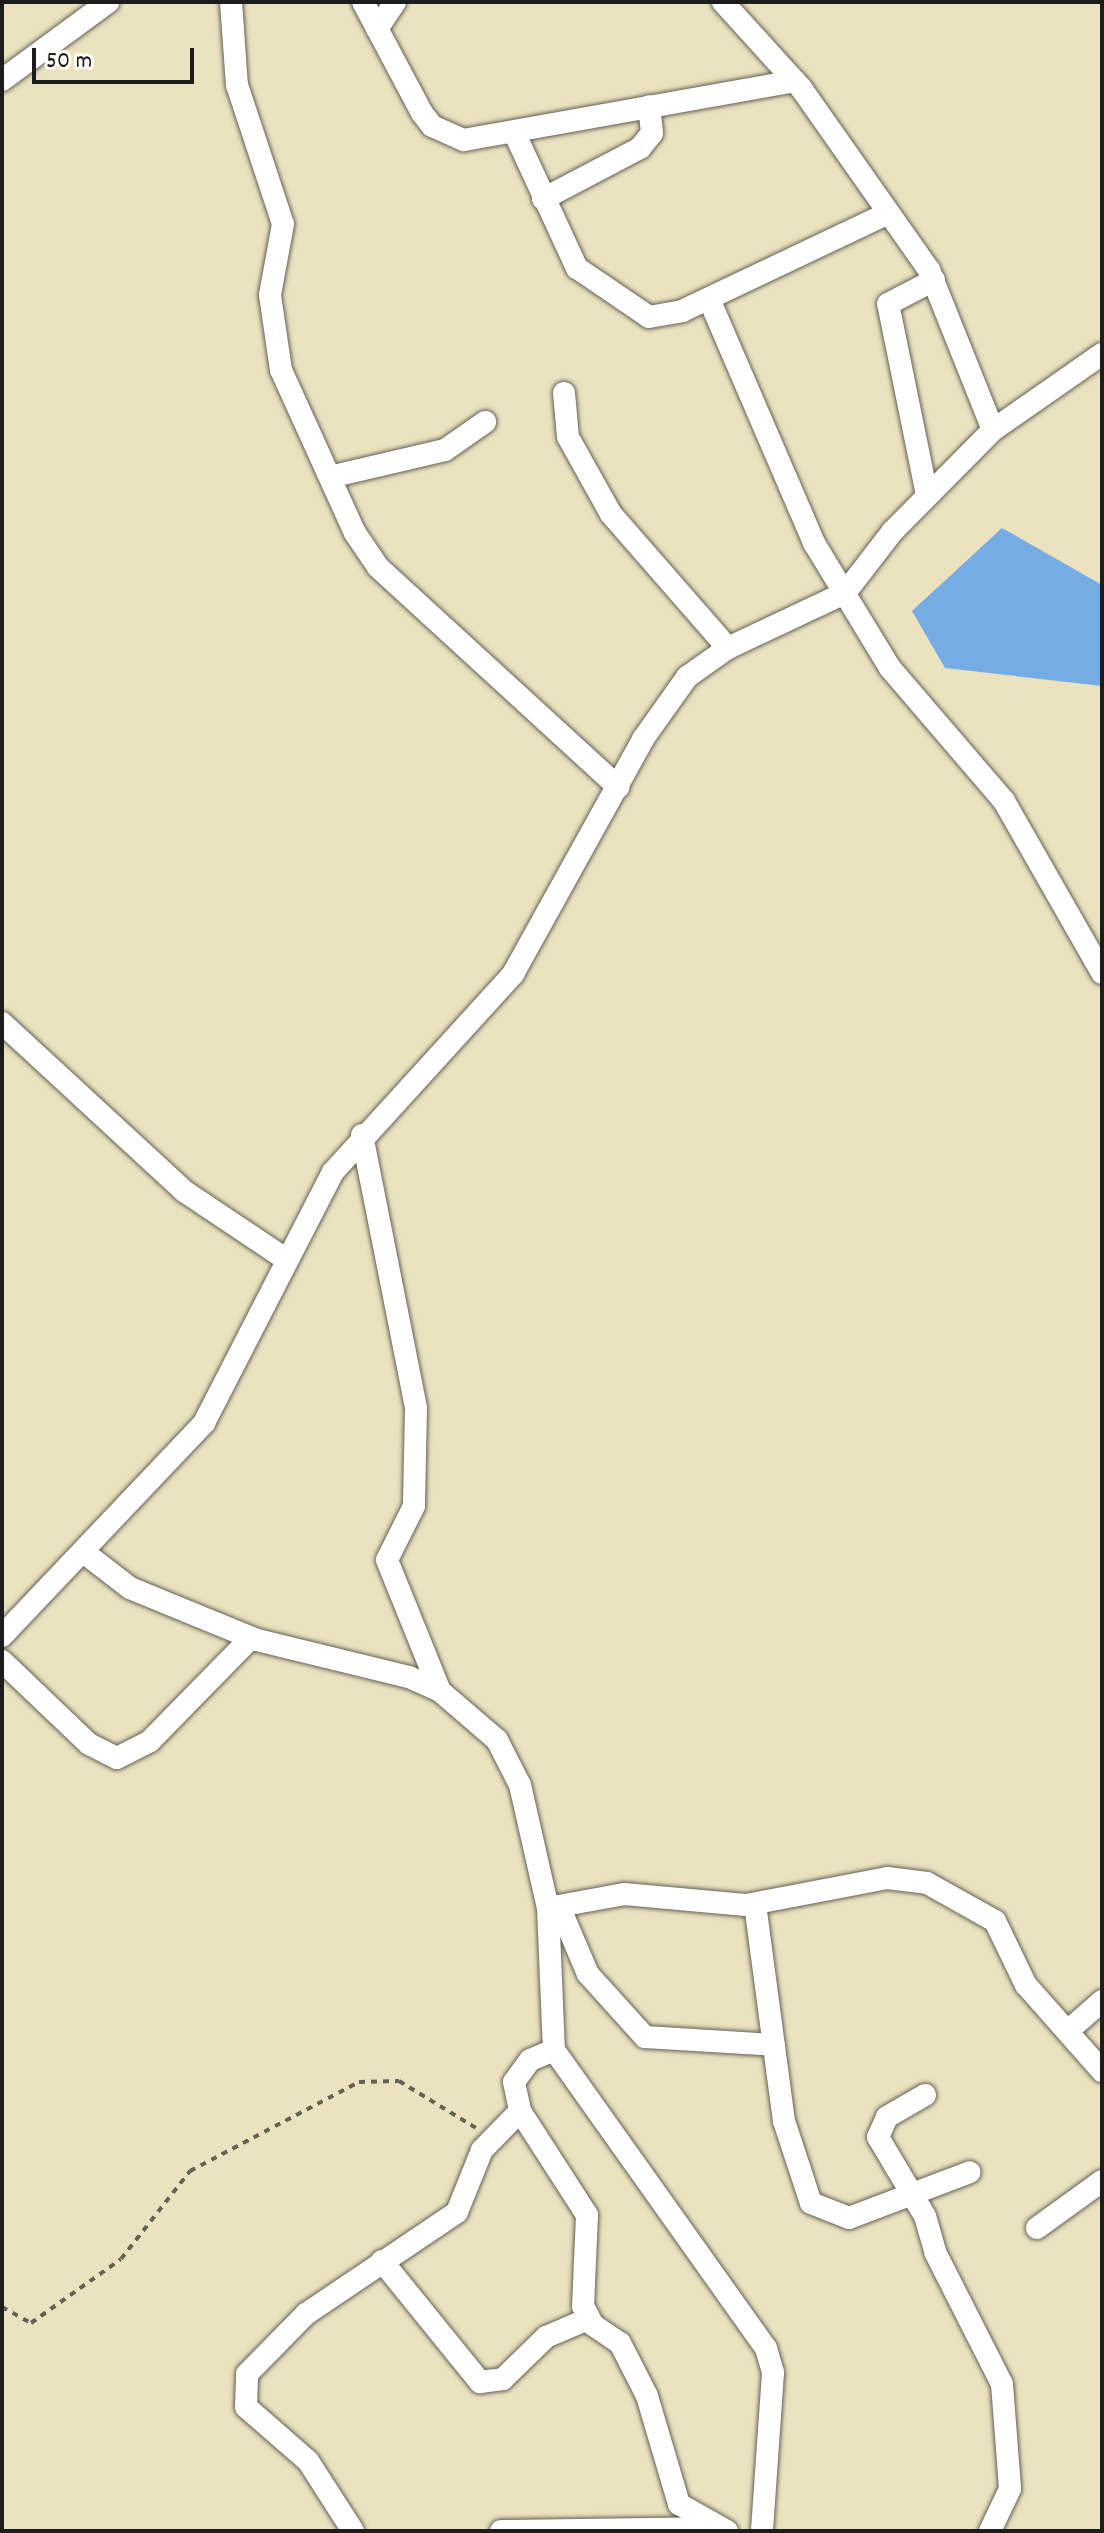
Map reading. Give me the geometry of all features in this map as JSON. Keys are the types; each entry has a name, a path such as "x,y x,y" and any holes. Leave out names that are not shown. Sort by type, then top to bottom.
{"street":[{"path":"2,80 108,2"},
{"path":"231,2 237,85 283,224 270,295 281,370 334,476 355,533 378,567 618,787"},
{"path":"363,2 432,126 464,140 515,134 649,106 795,81"},
{"path":"377,29 395,2"},
{"path":"723,2 795,81 934,280 993,430"},
{"path":"543,199 640,148 652,133 649,106"},
{"path":"515,134 577,268 630,310 666,318 888,213"},
{"path":"927,495 888,304 934,280"},
{"path":"709,299 798,511 845,593 890,668 1004,801 1102,973"},
{"path":"2,1636 86,1554 204,1423 326,1184 362,1135 513,974 618,787 687,677 728,648 845,593 927,495 993,430 1102,354"},
{"path":"564,393 568,437 611,514 728,648"},
{"path":"334,476 445,450 485,422"},
{"path":"2,1023 184,1191 287,1260"},
{"path":"362,1135 416,1408 414,1506 387,1560 440,1691"},
{"path":"86,1554 130,1588 251,1638 383,1668 440,1691 485,1727 514,1768 553,1907 588,1974 637,2032 687,2044 774,2045"},
{"path":"2,1661 89,1744 117,1758 150,1741 251,1638"},
{"path":"553,1907 624,1894 755,1904 887,1878 947,1890 995,1921 1022,1979 1070,2029 1102,2071"},
{"path":"755,1904 794,2166 811,2203 849,2218 914,2198 970,2172"},
{"path":"553,1907 554,2050 766,2348 773,2373 762,2531"},
{"path":"1070,2029 1102,2001"},
{"path":"554,2050 519,2069 520,2111 587,2215 580,2280 588,2319 620,2343 647,2396 679,2504 719,2530"},
{"path":"925,2095 887,2117 878,2137 914,2198 1002,2384 1010,2489 990,2531"},
{"path":"353,2531 308,2461 246,2407 242,2392 247,2374 282,2334 382,2261 457,2212 491,2139 520,2111"},
{"path":"1037,2228 1102,2181"},
{"path":"382,2261 480,2382 503,2379 546,2337 588,2319"},
{"path":"501,2531 719,2530"}],"path":[{"path":"2,2307 25,2324 45,2315 121,2259 190,2171 359,2082 399,2081 491,2139"}],"water":[{"path":"1002,528 1102,585 1102,686 945,668 912,611"}]}
